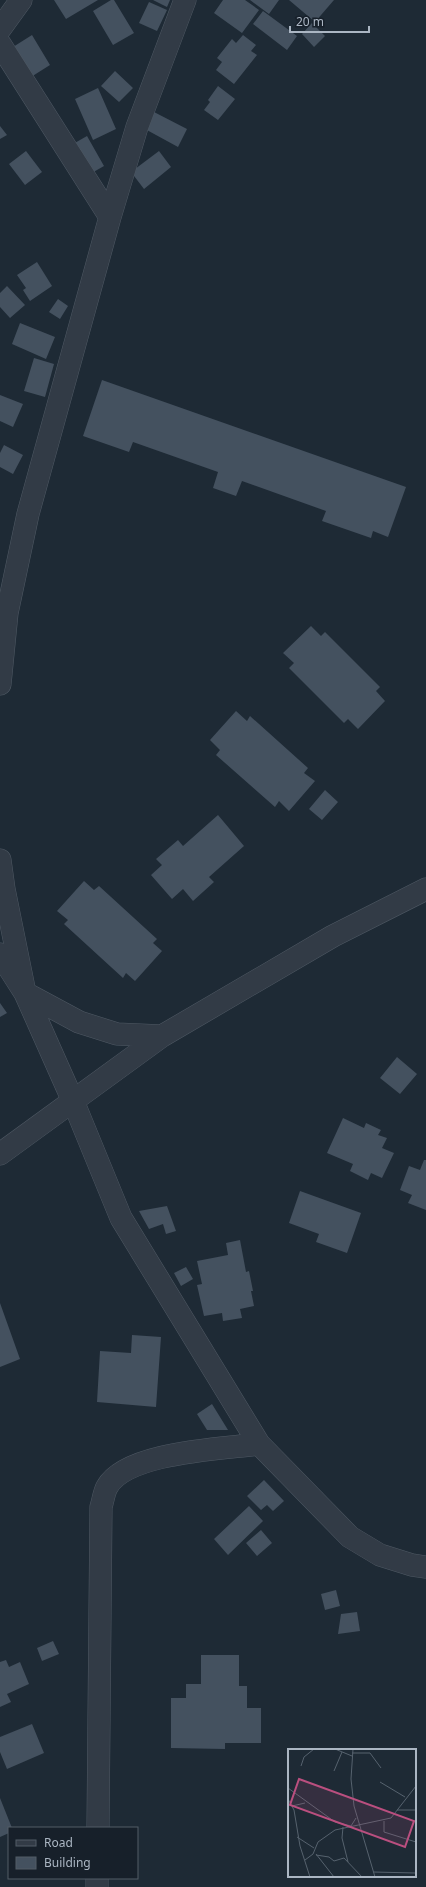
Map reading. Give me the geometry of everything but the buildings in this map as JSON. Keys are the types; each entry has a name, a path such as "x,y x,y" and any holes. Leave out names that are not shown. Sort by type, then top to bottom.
{"street":[{"path":"0,29 21,0"},
{"path":"0,684 7,613 28,514 110,217 137,127 185,0"},
{"path":"0,44 110,217"},
{"path":"0,860 4,889 25,993"},
{"path":"0,1154 162,1036 333,936 426,889"},
{"path":"0,954 25,993 73,1101 121,1218 259,1444 350,1537 380,1555 412,1565 426,1567"},
{"path":"25,993 79,1022 117,1034 162,1036"},
{"path":"98,1827 101,1507 107,1486 122,1471 147,1460 259,1444"}]}
